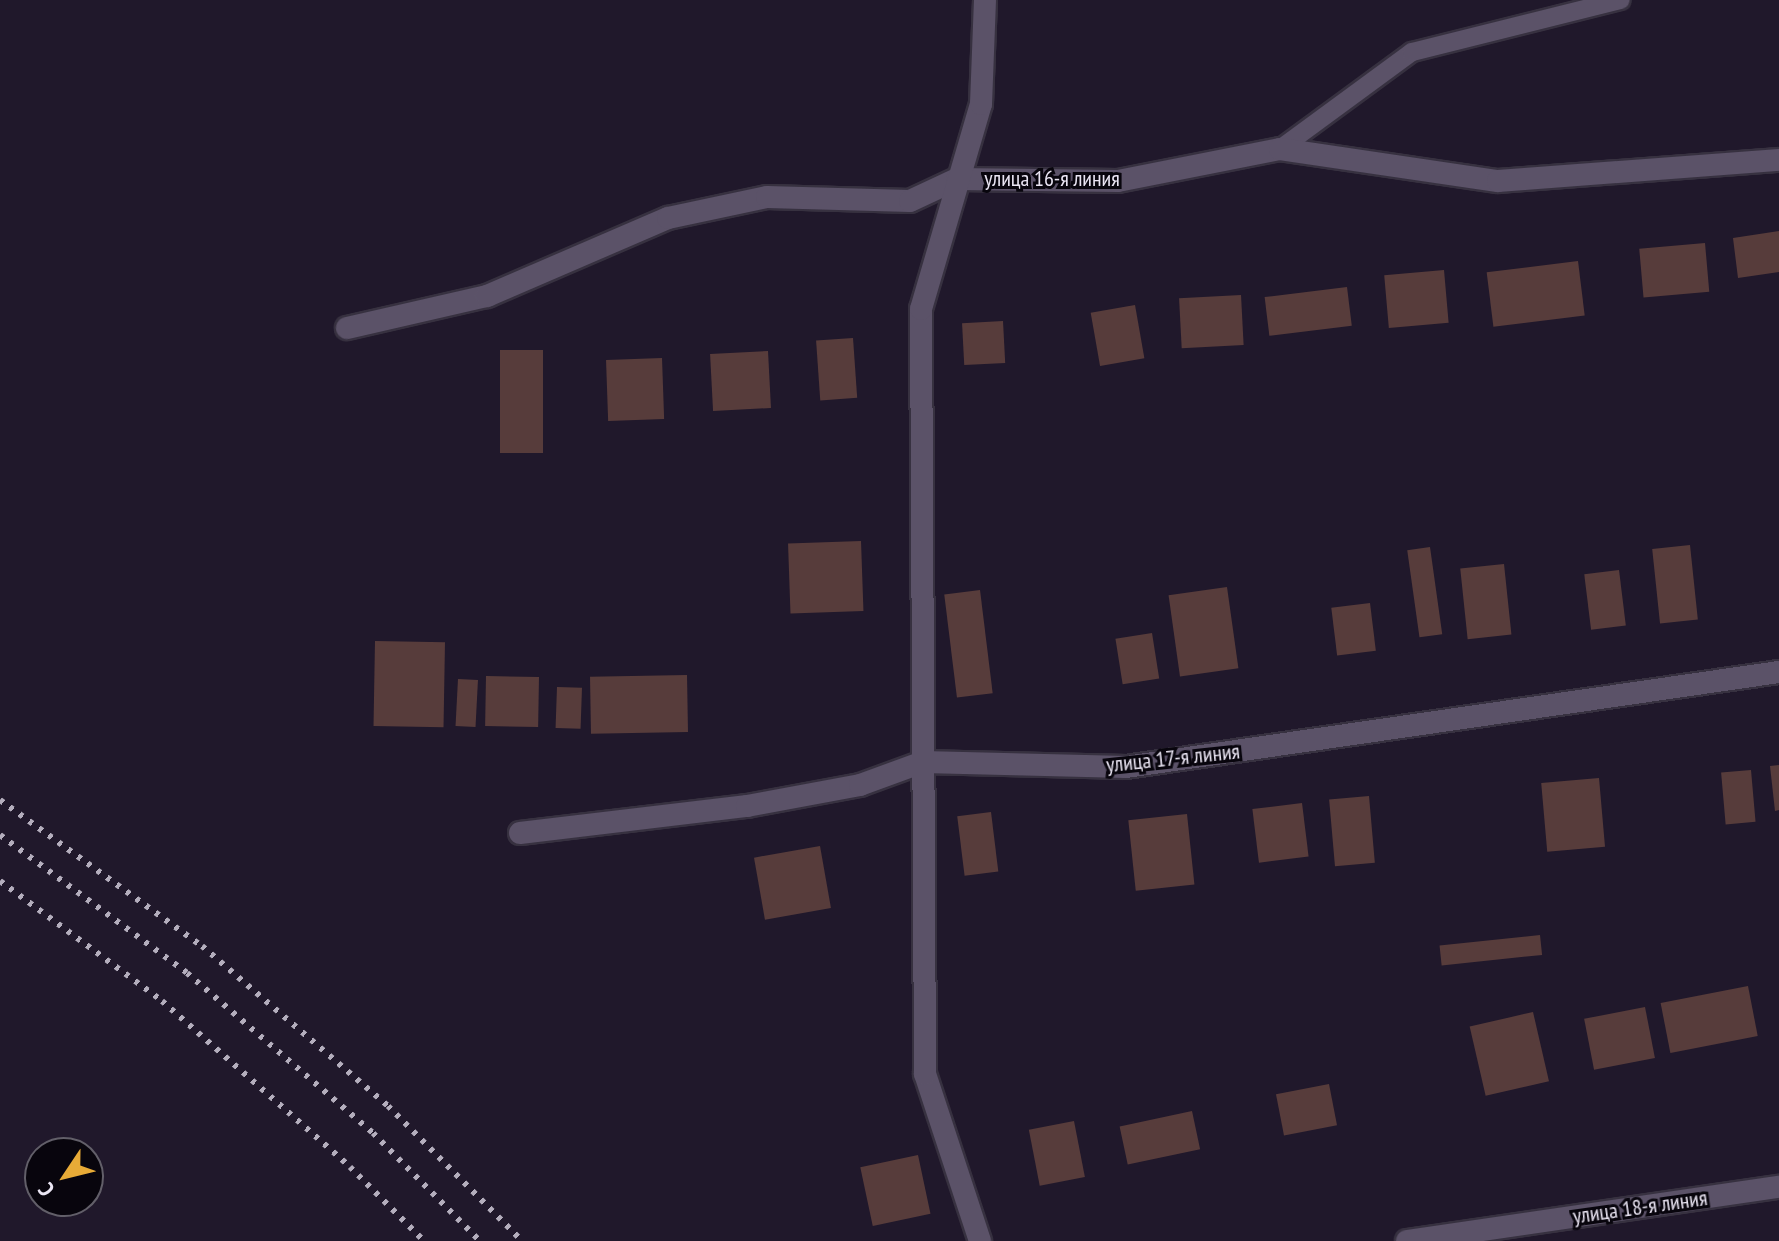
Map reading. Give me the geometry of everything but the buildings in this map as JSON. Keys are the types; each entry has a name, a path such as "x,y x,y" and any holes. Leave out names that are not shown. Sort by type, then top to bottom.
{"street":[{"path":"980,1241 925,1074 921,309 981,104 985,0"},
{"name":"улица 16-я линия","path":"347,328 487,296 668,218 767,197 910,201 957,179 1118,181 1280,149 1498,181 1779,160"},
{"name":"улица 17-я линия","path":"520,833 747,806 860,785 923,762 1126,767 1779,672"},
{"name":"улица 18-я линия","path":"1407,1241 1779,1187"}],"lane":[{"path":"1280,149 1412,52 1621,0"}],"railway":[{"path":"0,800 202,946 388,1106 522,1241"},
{"path":"0,835 187,973 373,1133 480,1241"},
{"path":"0,881 162,1001 350,1167 424,1241"}]}
